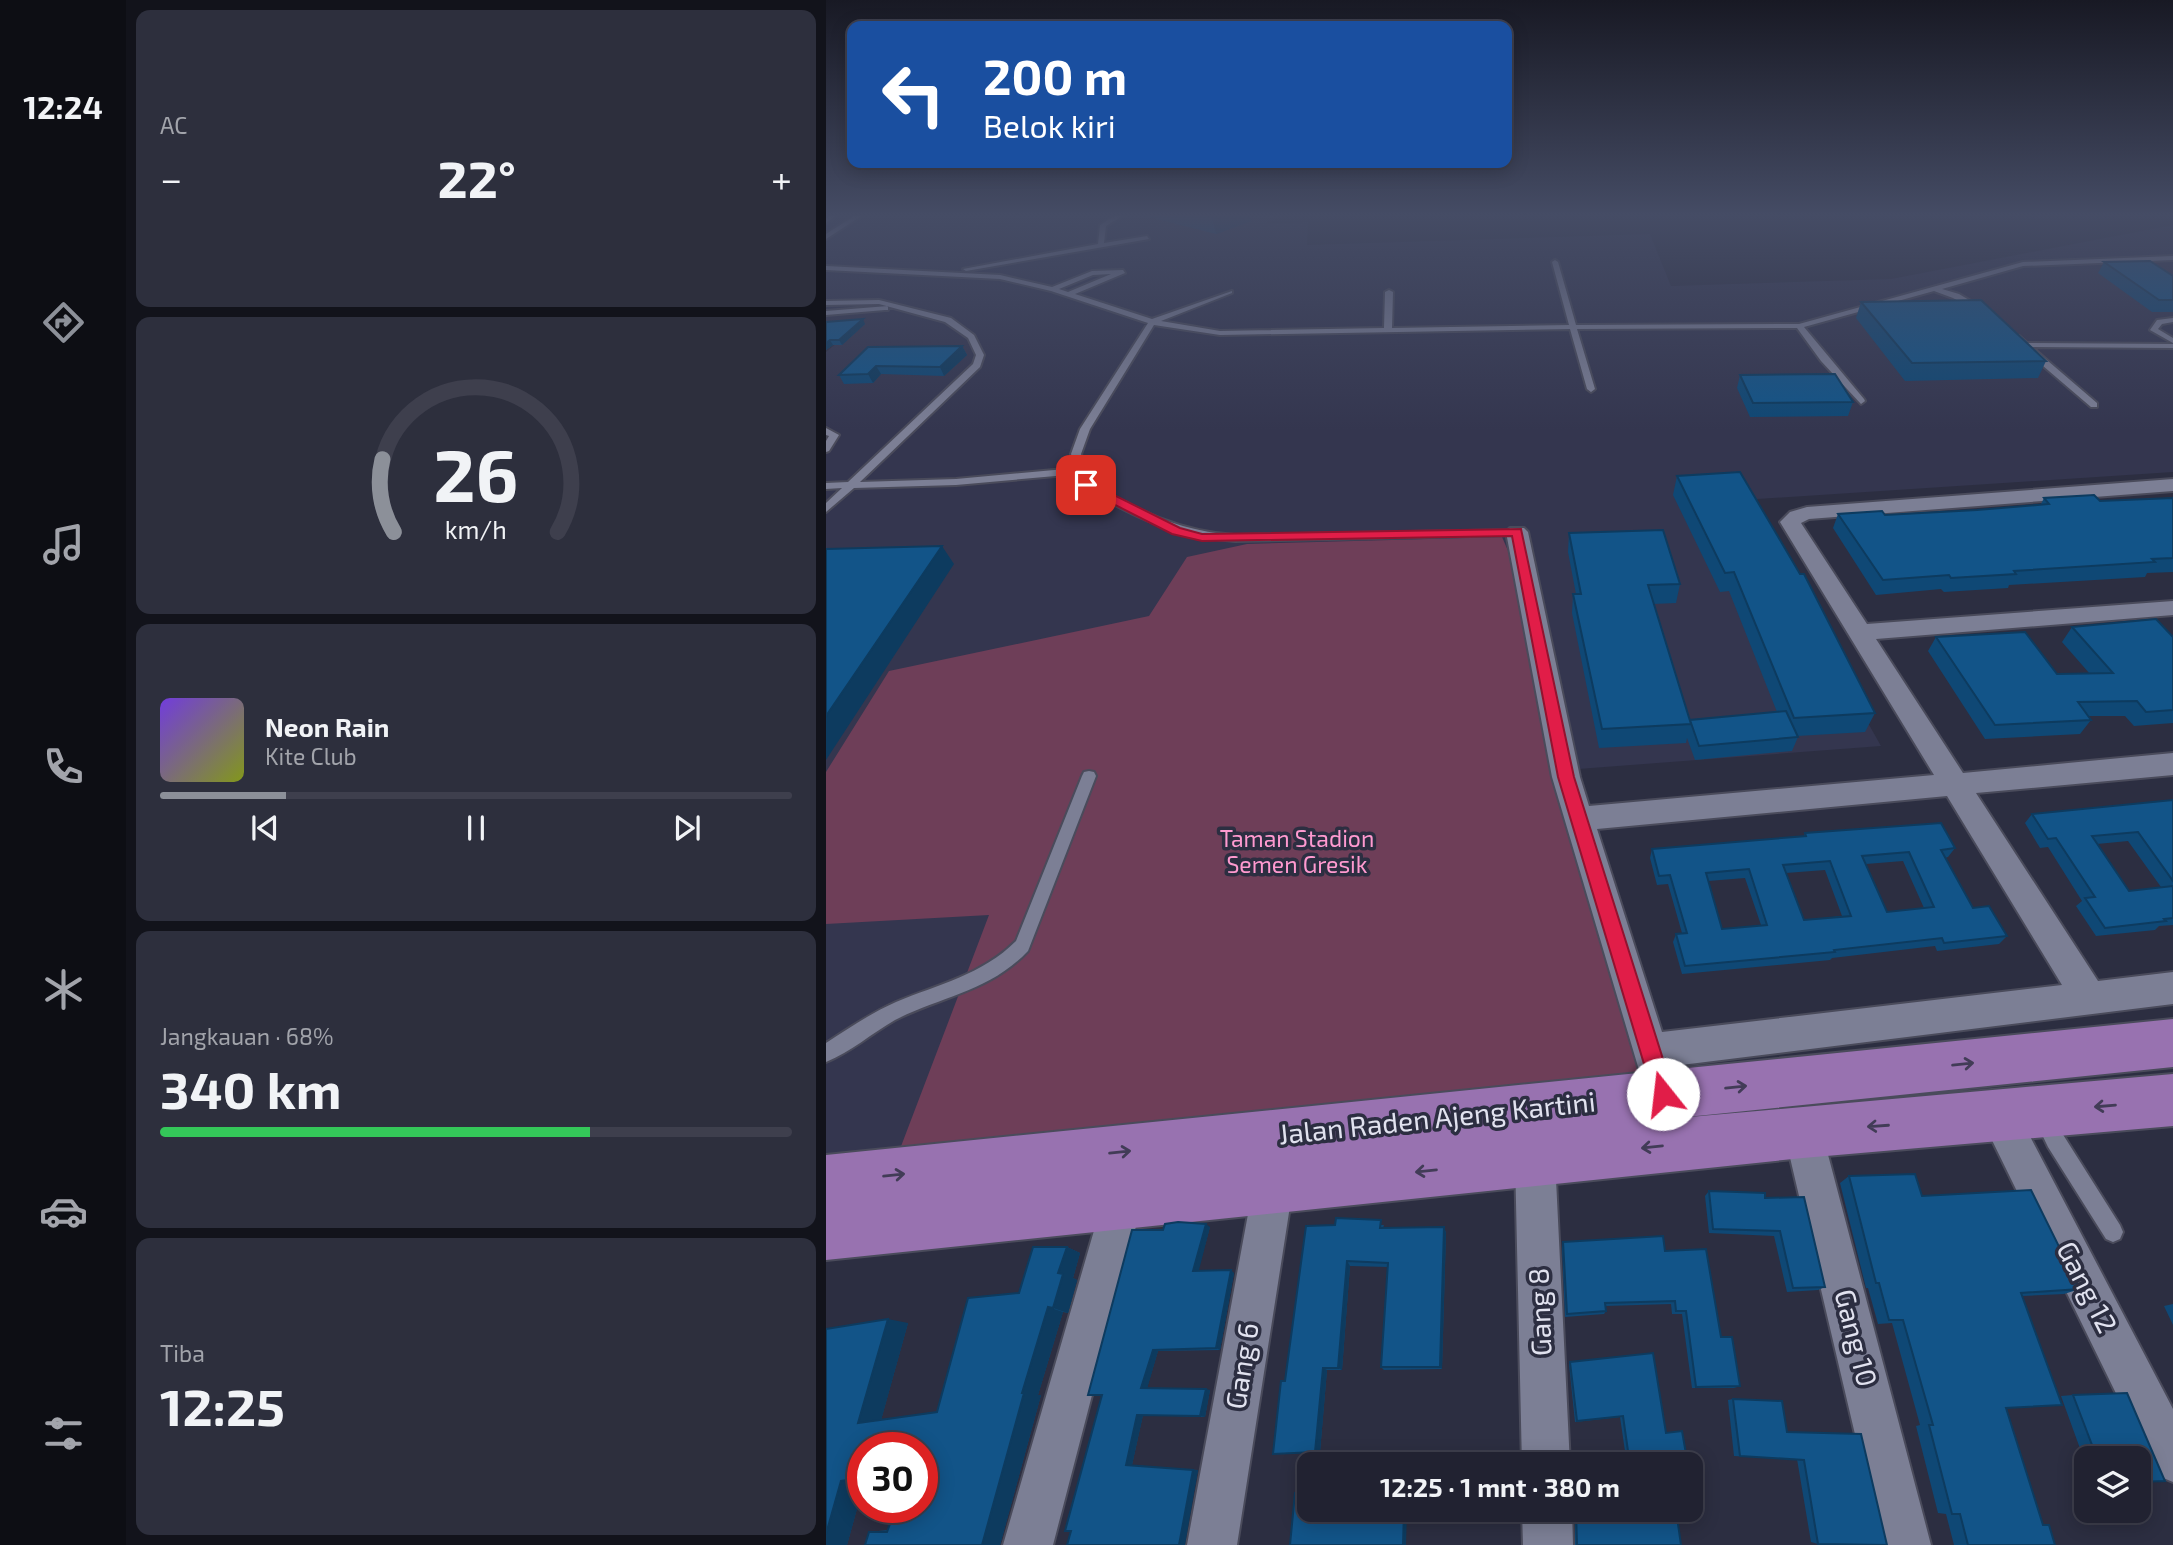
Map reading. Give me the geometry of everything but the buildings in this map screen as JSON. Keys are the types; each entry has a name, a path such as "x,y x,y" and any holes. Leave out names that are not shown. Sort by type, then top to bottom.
{"highway":[{"name":"Jalan Raden Ajeng Kartini","path":"826,1182 1657,1073 2173,1043"},
{"path":"826,1231 1803,1132 2173,1100"}],"street":[{"path":"2089,998 1791,528 1790,522 1797,516 2173,485"},
{"path":"1517,532 1566,777 1657,1073 2089,998 2173,988"},
{"path":"1858,633 2173,608"},
{"path":"1579,819 2173,764"},
{"name":"Gang 12","path":"2021,1114 2173,1458"},
{"name":"Gang 10","path":"1803,1132 1906,1545"},
{"name":"Gang 8","path":"1535,1159 1546,1452"},
{"name":"Gang 6","path":"1212,1545 1273,1187"},
{"path":"1028,1545 1122,1203"},
{"path":"1547,1522 1548,1545"}],"lane":[{"path":"1036,285 1152,323 1220,333 1389,326 1799,326 1863,306 1948,285"},
{"path":"1053,289 1063,285"},
{"path":"1069,294 1090,285"},
{"path":"1561,285 1591,389"},
{"path":"1936,289 1956,296 1986,314"},
{"path":"1230,292 1152,323 1085,429 1076,454 1086,485 1176,531 1202,537 1517,532"},
{"path":"1389,292 1389,326"},
{"path":"826,303 870,301 948,320 971,337 980,355 977,365 826,509"},
{"path":"826,313 896,306"},
{"path":"2173,320 2160,322 2154,330 2173,344"},
{"path":"1799,326 1861,401"},
{"path":"2005,330 2094,405"},
{"path":"2025,345 2173,344"},
{"path":"826,431 834,435 826,449"},
{"path":"826,486 969,481 1080,471"},
{"path":"826,1053 899,1009 988,975 1011,959 1022,946 1089,776"},
{"path":"2021,1114 2054,1140 2113,1232"}],"shaded area":[{"path":"826,285 2173,285 2173,472 1742,500 1881,746 1565,770 1649,1099 826,1175 826,352 861,323 826,325"}],"green space":[{"name":"Taman Stadion Semen Gresik","path":"1502,537 1509,553 1649,1099 892,1170 989,915 826,924 826,772 889,671 1149,616 1187,557 1247,544"}],"route":[{"path":"1086,485 1176,531 1202,537 1517,532 1566,777 1663,1094"}]}
